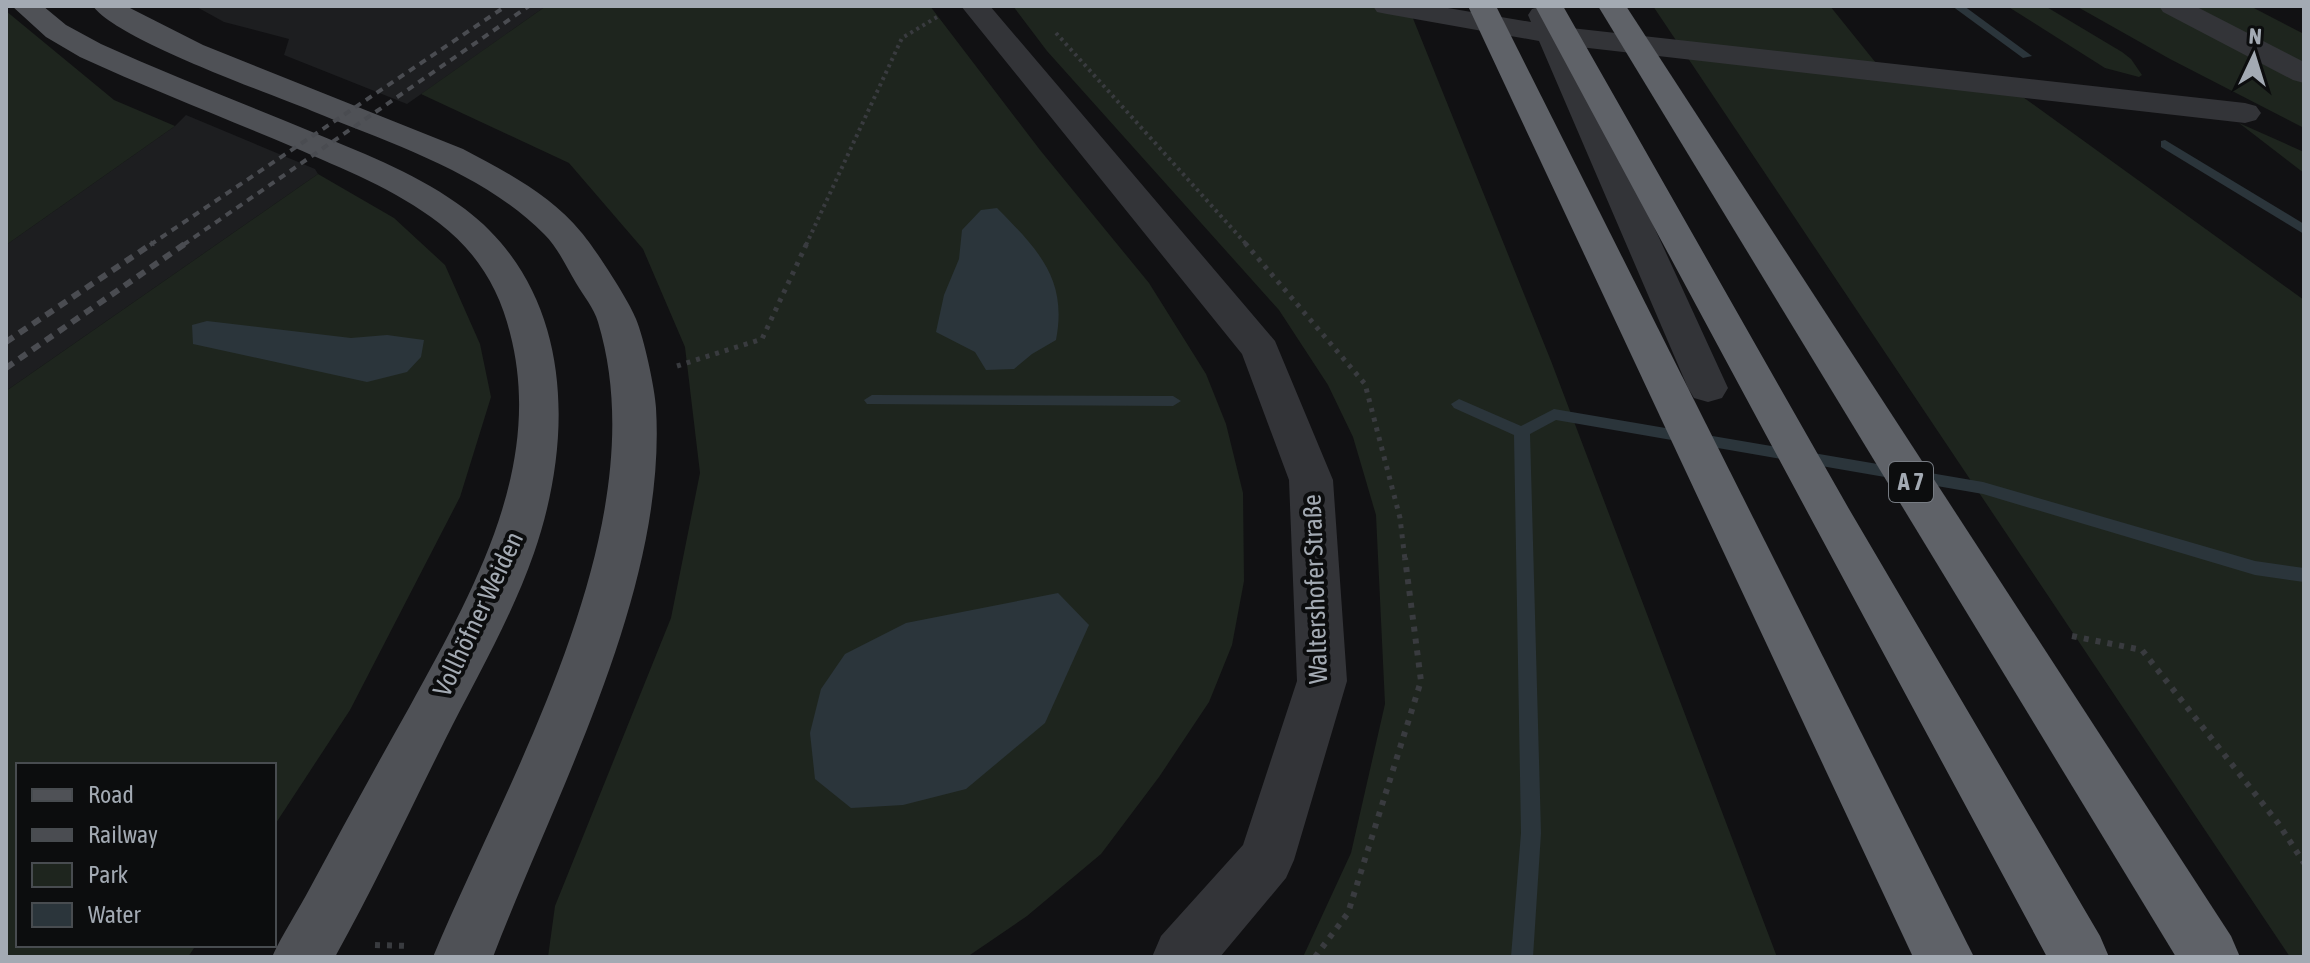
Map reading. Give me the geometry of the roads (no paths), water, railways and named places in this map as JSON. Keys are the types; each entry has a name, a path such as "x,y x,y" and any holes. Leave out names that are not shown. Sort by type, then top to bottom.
{"highway":[{"path":"1482,6 1944,957"},
{"name":"A 7","path":"1612,6 2210,957"},
{"path":"1546,16 2079,957"}],"main road":[{"name":"Vollhöfner Weiden","path":"26,6 41,22 89,50 374,171 426,199 453,217 489,250 512,287 524,316 540,384 540,432 520,529 499,581 454,671 307,949"},
{"path":"107,6 166,40 451,156 528,202 570,241 598,280 624,338 637,408 637,458 629,515 609,596 464,953"}],"street":[{"path":"1387,6 1546,16 2245,113"},
{"path":"2173,6 2304,74"},
{"name":"Waltershofer Straße","path":"958,10 1261,350 1311,480 1322,681 1266,860 1182,957"},
{"path":"1546,16 1708,388"}],"water":[{"path":"997,208 1025,237 1046,266 1053,282 1059,318 1056,340 1014,369 986,370 975,352 936,332 944,295 959,259 962,230 981,210"},
{"path":"207,321 351,338 387,335 424,340 421,357 407,372 367,382 193,344 192,325"},
{"path":"1058,593 1089,625 1045,723 966,789 903,805 851,808 815,779 810,733 821,689 845,654 906,623"}],"waterway":[{"path":"1957,6 2027,56"},
{"path":"2165,144 2304,230"},
{"path":"872,400 1173,401"},
{"path":"1459,404 1522,432"},
{"path":"1522,432 1554,414 1983,488 2255,568 2304,575"},
{"path":"1522,432 1531,833 1522,957"}],"railway":[{"path":"150,245 506,6"},
{"path":"183,245 529,6"},
{"path":"6,342 153,243"},
{"path":"6,368 186,243"}]}
